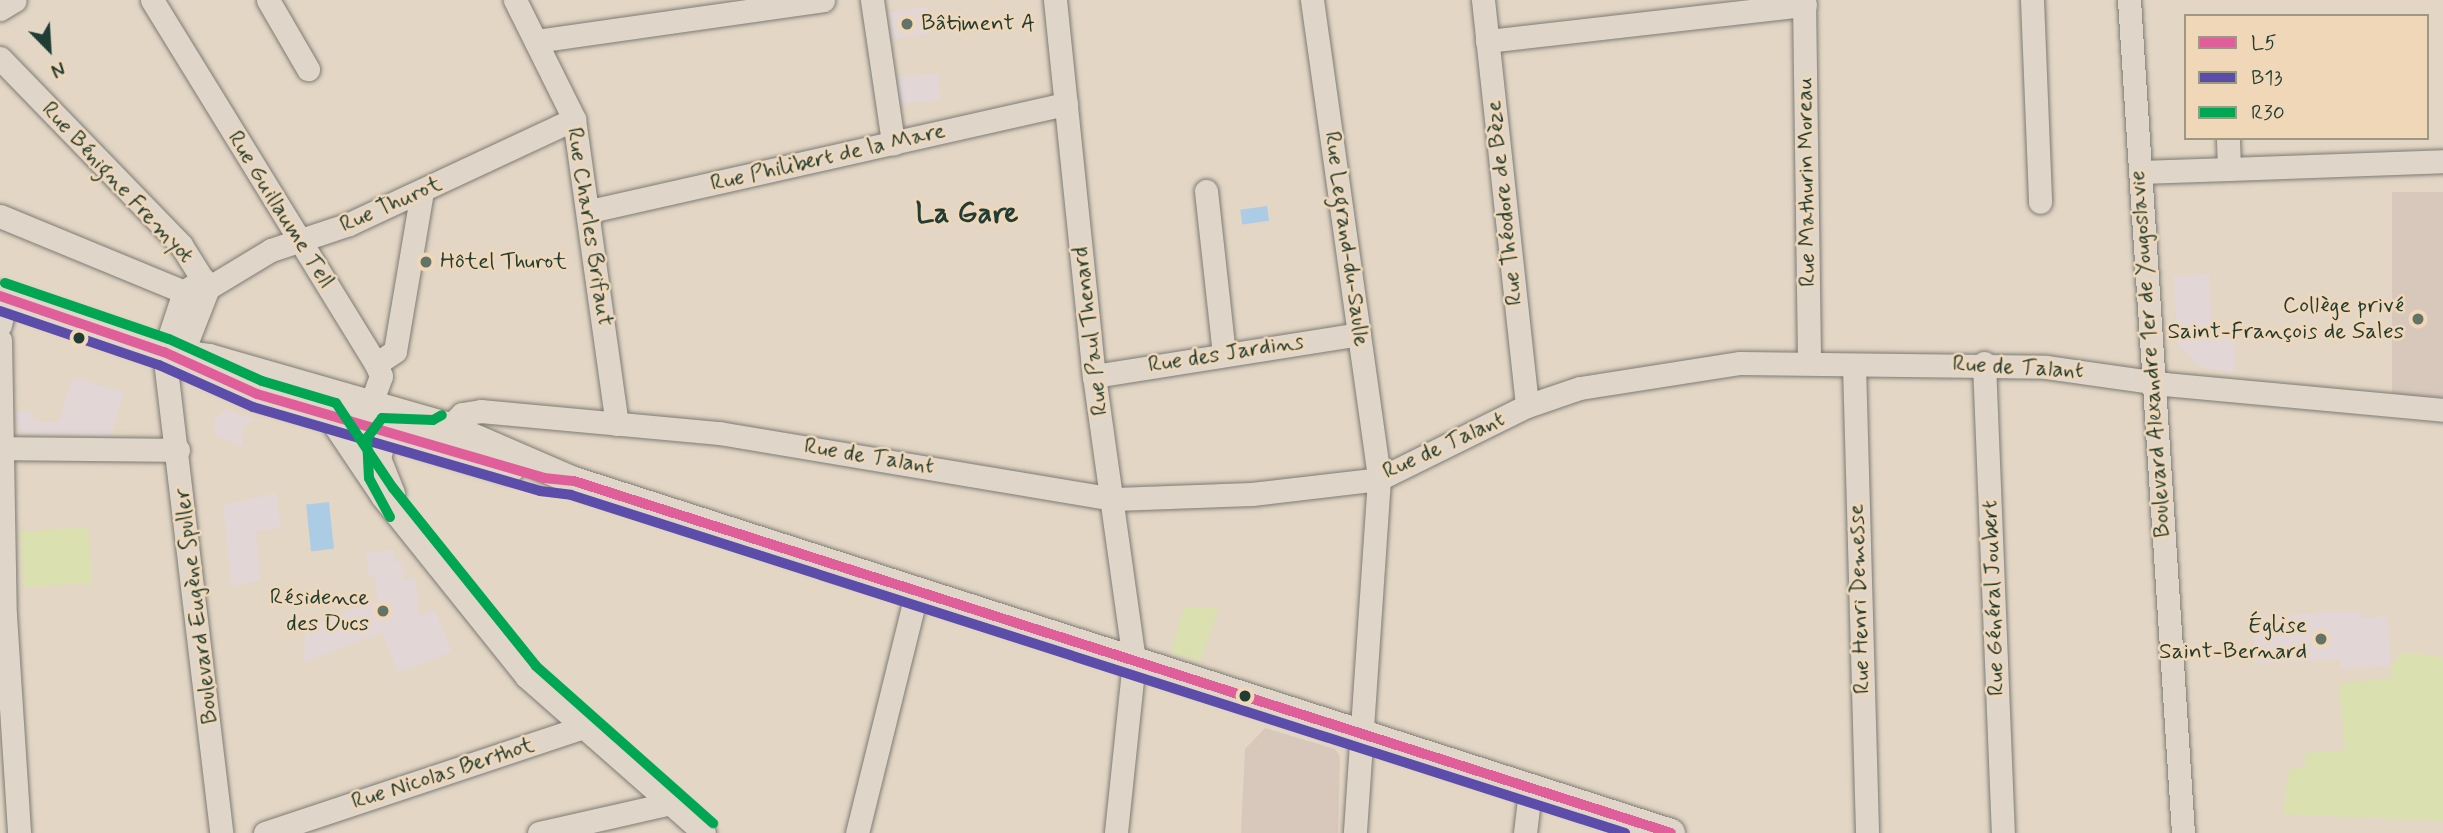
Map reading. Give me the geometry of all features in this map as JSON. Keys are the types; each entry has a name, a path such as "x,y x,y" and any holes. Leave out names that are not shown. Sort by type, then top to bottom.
{"main road":[{"path":"3,297 327,414 438,430 573,481 1360,732 1530,791 1671,833"},
{"path":"175,361 374,419 544,478 573,481"},
{"path":"223,378 374,419"}],"street":[{"path":"0,9 15,0"},
{"name":"Rue Guillaume Tell","path":"152,0 376,364"},
{"path":"268,0 308,69"},
{"name":"Rue Charles Brifaut","path":"515,0 574,119 590,211 617,424"},
{"path":"536,41 823,0"},
{"path":"872,0 893,143"},
{"name":"Rue Paul Thenard","path":"1055,0 1094,376 1115,499 1134,661 1116,833"},
{"name":"Rue Legrand-du-Saulle","path":"1312,0 1378,479 1355,833"},
{"name":"Rue Théodore de Bèze","path":"1483,0 1527,407"},
{"path":"2032,0 2040,202"},
{"name":"Boulevard Alexandre 1er de Yougoslavie","path":"2129,0 2158,383 2165,599 2183,833"},
{"path":"1488,41 1805,2"},
{"name":"Rue Mathurin Moreau","path":"1805,2 1809,363"},
{"name":"Rue Bénigne Fremyot","path":"0,58 181,245 205,283"},
{"name":"Rue Philibert de la Mare","path":"590,211 1066,104"},
{"name":"Rue Thurot","path":"184,292 271,250 422,192 574,119"},
{"path":"2228,140 2229,169"},
{"path":"2140,172 2443,161"},
{"path":"1206,191 1224,353"},
{"path":"413,530 382,474 374,419 381,376 376,364 395,351 422,192"},
{"path":"0,216 184,292 175,361"},
{"path":"175,361 205,283"},
{"path":"0,325 3,297"},
{"name":"Rue des Jardins","path":"1094,376 1224,353 1359,334"},
{"path":"0,340 2,615 6,734 19,833"},
{"name":"Boulevard Eugène Spuller","path":"175,361 178,450 221,833"},
{"name":"Rue de Talant","path":"438,430 462,414 481,411 719,433 1115,499 1252,494 1378,479 1527,407 1580,388 1740,363 1984,363 2073,369 2158,383 2443,410"},
{"name":"Rue Général Joubert","path":"1984,363 2003,833"},
{"name":"Rue Henri Demesse","path":"1854,365 1867,833"},
{"path":"327,414 365,471 526,676 581,728 704,833"},
{"path":"365,471 357,445 374,419"},
{"path":"1,448 178,450"},
{"path":"857,833 917,592"},
{"name":"Rue Nicolas Berthot","path":"265,833 581,728"},
{"path":"1525,833 1530,791"},
{"path":"539,833 671,803"}],"shaded area":[{"name":"Collège privé Saint-François de Sales","path":"2392,192 2443,192 2443,397 2392,397"},
{"path":"1265,728 1335,749 1340,756 1338,833 1241,833 1245,749"}],"green space":[{"path":"88,527 92,583 24,588 20,532"},
{"path":"1219,607 1200,662 1171,652 1184,608"},
{"path":"2403,652 2443,657 2443,821 2283,814 2289,769 2305,767 2304,753 2345,750 2339,684 2391,678 2391,666"}],"water":[{"path":"1267,206 1269,221 1242,225 1240,210"},
{"path":"329,502 334,549 311,551 306,504"}],"building":[{"name":"Bâtiment A","path":"928,7 932,34 892,39 888,13"},
{"path":"938,73 941,100 900,104 897,77"},
{"path":"2209,274 2212,338 2235,337 2235,372 2201,368 2178,344 2173,276"},
{"path":"72,377 124,392 111,435 24,434 17,427 16,411 33,411 33,421 59,422"},
{"path":"225,410 256,420 243,426 243,446 216,436 214,421"},
{"name":"Résidence des Ducs","path":"276,493 281,528 256,531 260,581 231,586 223,505"},
{"name":"Résidence des Ducs","path":"394,550 395,562 403,561 404,579 415,578 419,616 435,610 452,652 398,673 382,632 304,663 305,628 377,600 376,577 369,577 366,553"},
{"name":"Église Saint-Bernard","path":"2361,611 2361,618 2387,616 2391,666 2341,669 2341,659 2255,664 2253,618"}],"transit line":[{"name":"R30","path":"5,283 169,339 262,381 336,403 393,488 536,666 713,823"},
{"name":"L5","path":"0,296 164,352 257,394 544,478 574,481 1671,833"},
{"name":"B13","path":"0,311 159,365 253,407 540,491 571,495 1625,833"},
{"name":"R30","path":"390,517 369,478 367,438 382,418 433,420 442,415"}],"place":[{"name":"Bâtiment A","path":"907,24"},
{"name":"Hôtel Thurot","path":"426,262"},
{"name":"Collège privé Saint-François de Sales","path":"2418,319"},
{"name":"Résidence des Ducs","path":"383,611"},
{"name":"Église Saint-Bernard","path":"2321,639"}],"district":[{"name":"La Gare","path":"967,214"}]}
